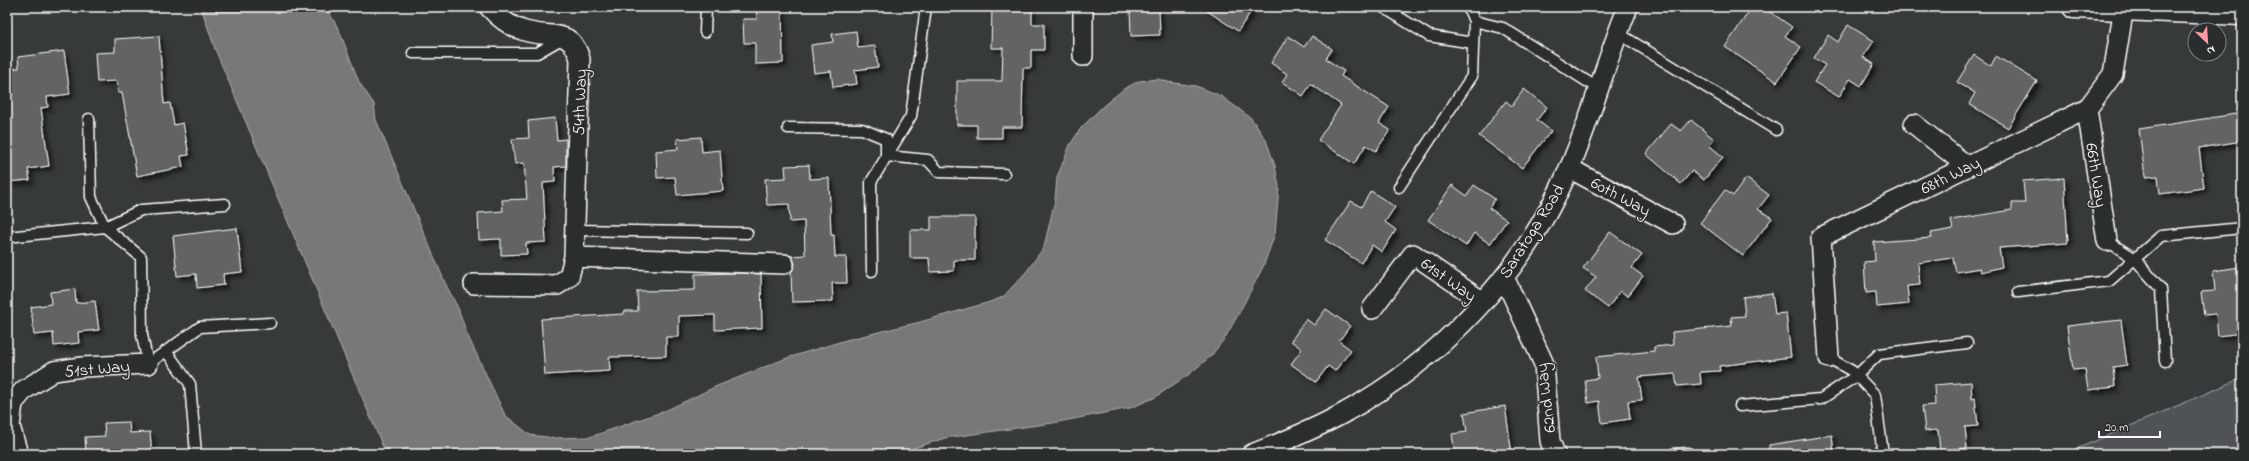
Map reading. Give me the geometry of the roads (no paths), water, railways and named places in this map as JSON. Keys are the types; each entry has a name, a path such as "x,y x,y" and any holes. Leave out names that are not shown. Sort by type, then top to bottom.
{"street":[{"path":"489,7 508,23 521,30 564,37"},
{"path":"1083,7 1083,56"},
{"name":"Saratoga Road","path":"1255,453 1336,417 1390,384 1435,350 1483,302 1504,277 1525,248 1554,200 1569,168 1628,7"},
{"path":"2074,7 2242,14"},
{"name":"68th Way","path":"1829,358 1821,237 2087,109 2113,74 2124,8"},
{"name":"54th Way","path":"474,284 557,285 569,277 574,257 580,59 576,45 564,37"},
{"name":"66th Way","path":"2087,109 2107,241"},
{"path":"1914,124 1967,166"},
{"name":"60th Way","path":"1569,168 1673,224"},
{"name":"61st Way","path":"1372,309 1413,254 1483,302"},
{"path":"574,257 784,264"},
{"name":"62nd Way","path":"1504,277 1544,364 1550,441 1555,454"},
{"name":"51st Way","path":"18,454 10,426 13,403 24,390 54,371 82,367 148,364"}],"lane":[{"path":"705,32 706,7"},
{"path":"872,271 871,182 911,116 926,7"},
{"path":"1383,7 1429,36 1473,43"},
{"path":"1399,187 1472,76 1474,21 1468,7"},
{"path":"1474,21 1502,28 1599,88"},
{"path":"1618,33 1776,130"},
{"path":"413,52 537,53 564,37"},
{"path":"89,119 91,197 105,227 141,257 142,335 148,364 200,327 270,323"},
{"path":"788,128 862,129 886,139 886,156"},
{"path":"886,156 928,160 938,172 1004,174"},
{"path":"7,237 105,227 141,210 225,204"},
{"path":"2018,292 2109,281 2161,236 2242,228"},
{"path":"575,230 747,233"},
{"path":"2107,241 2134,258 2161,289 2165,361"},
{"path":"1740,406 1821,398 1856,376 1879,354 1967,343"},
{"path":"166,351 190,384 196,454"},
{"path":"1829,358 1852,371 1875,395 1883,454"},
{"path":"1673,454 1688,453"}]}
